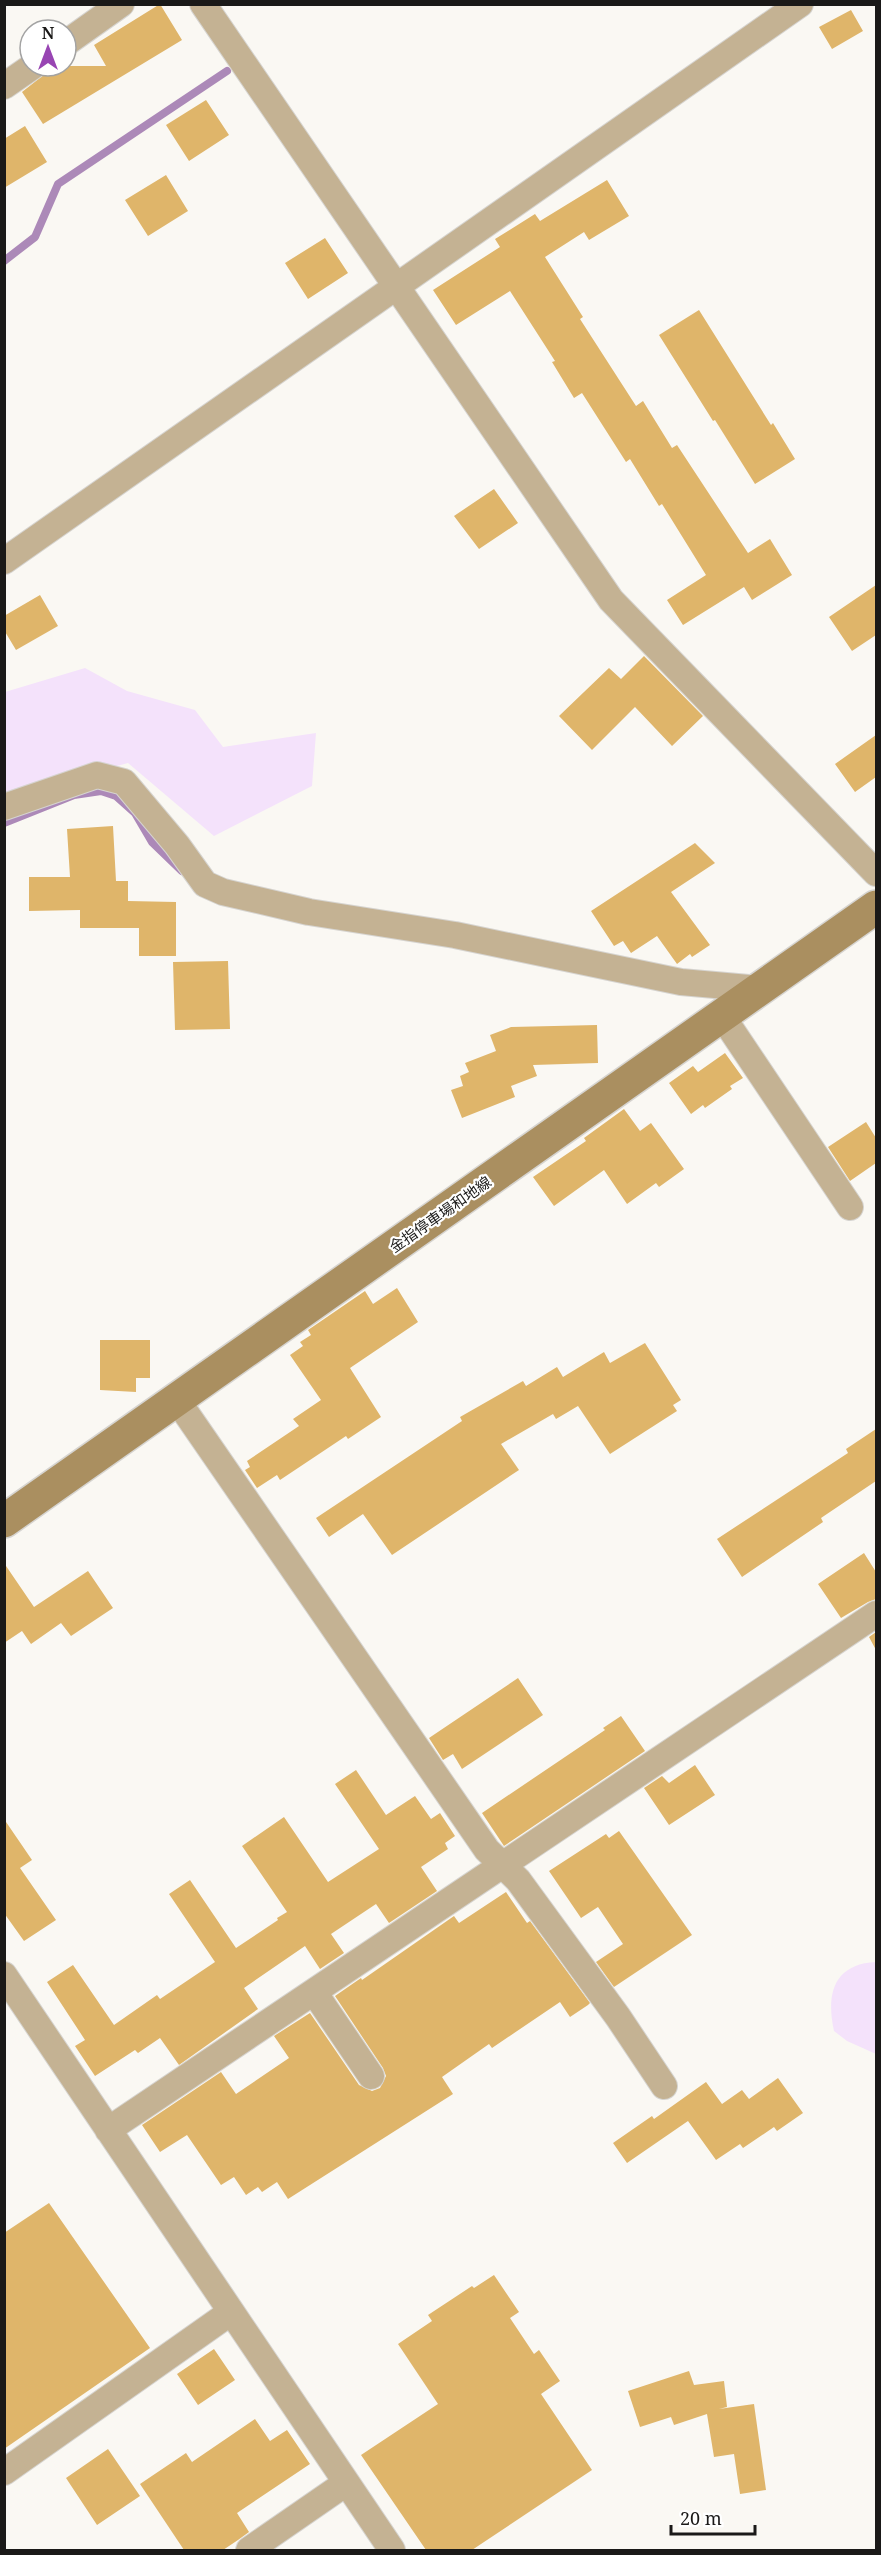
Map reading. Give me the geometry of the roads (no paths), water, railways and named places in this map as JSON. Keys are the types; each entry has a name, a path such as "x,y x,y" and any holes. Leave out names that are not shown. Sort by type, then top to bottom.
{"main road":[{"name":"金指停車場和地線","path":"4,1521 876,907"}],"street":[{"path":"78,34 120,4"},
{"path":"203,4 611,600 876,873"},
{"path":"4,561 800,4"},
{"path":"4,86 18,76"},
{"path":"4,807 97,775 115,779 124,782 177,845 205,884 223,892 309,912 455,934 681,982 760,989"},
{"path":"722,1016 850,1207"},
{"path":"177,1400 487,1850 525,1889 618,2017 664,2086"},
{"path":"108,2130 876,1614"},
{"path":"4,1975 392,2550"},
{"path":"314,1992 371,2076"},
{"path":"4,2472 231,2312"},
{"path":"249,2550 346,2483"}],"waterway":[{"path":"4,261 35,237 58,184 227,71"},
{"path":"4,823 74,795 101,791 116,796 135,813 152,842 182,871"}]}
